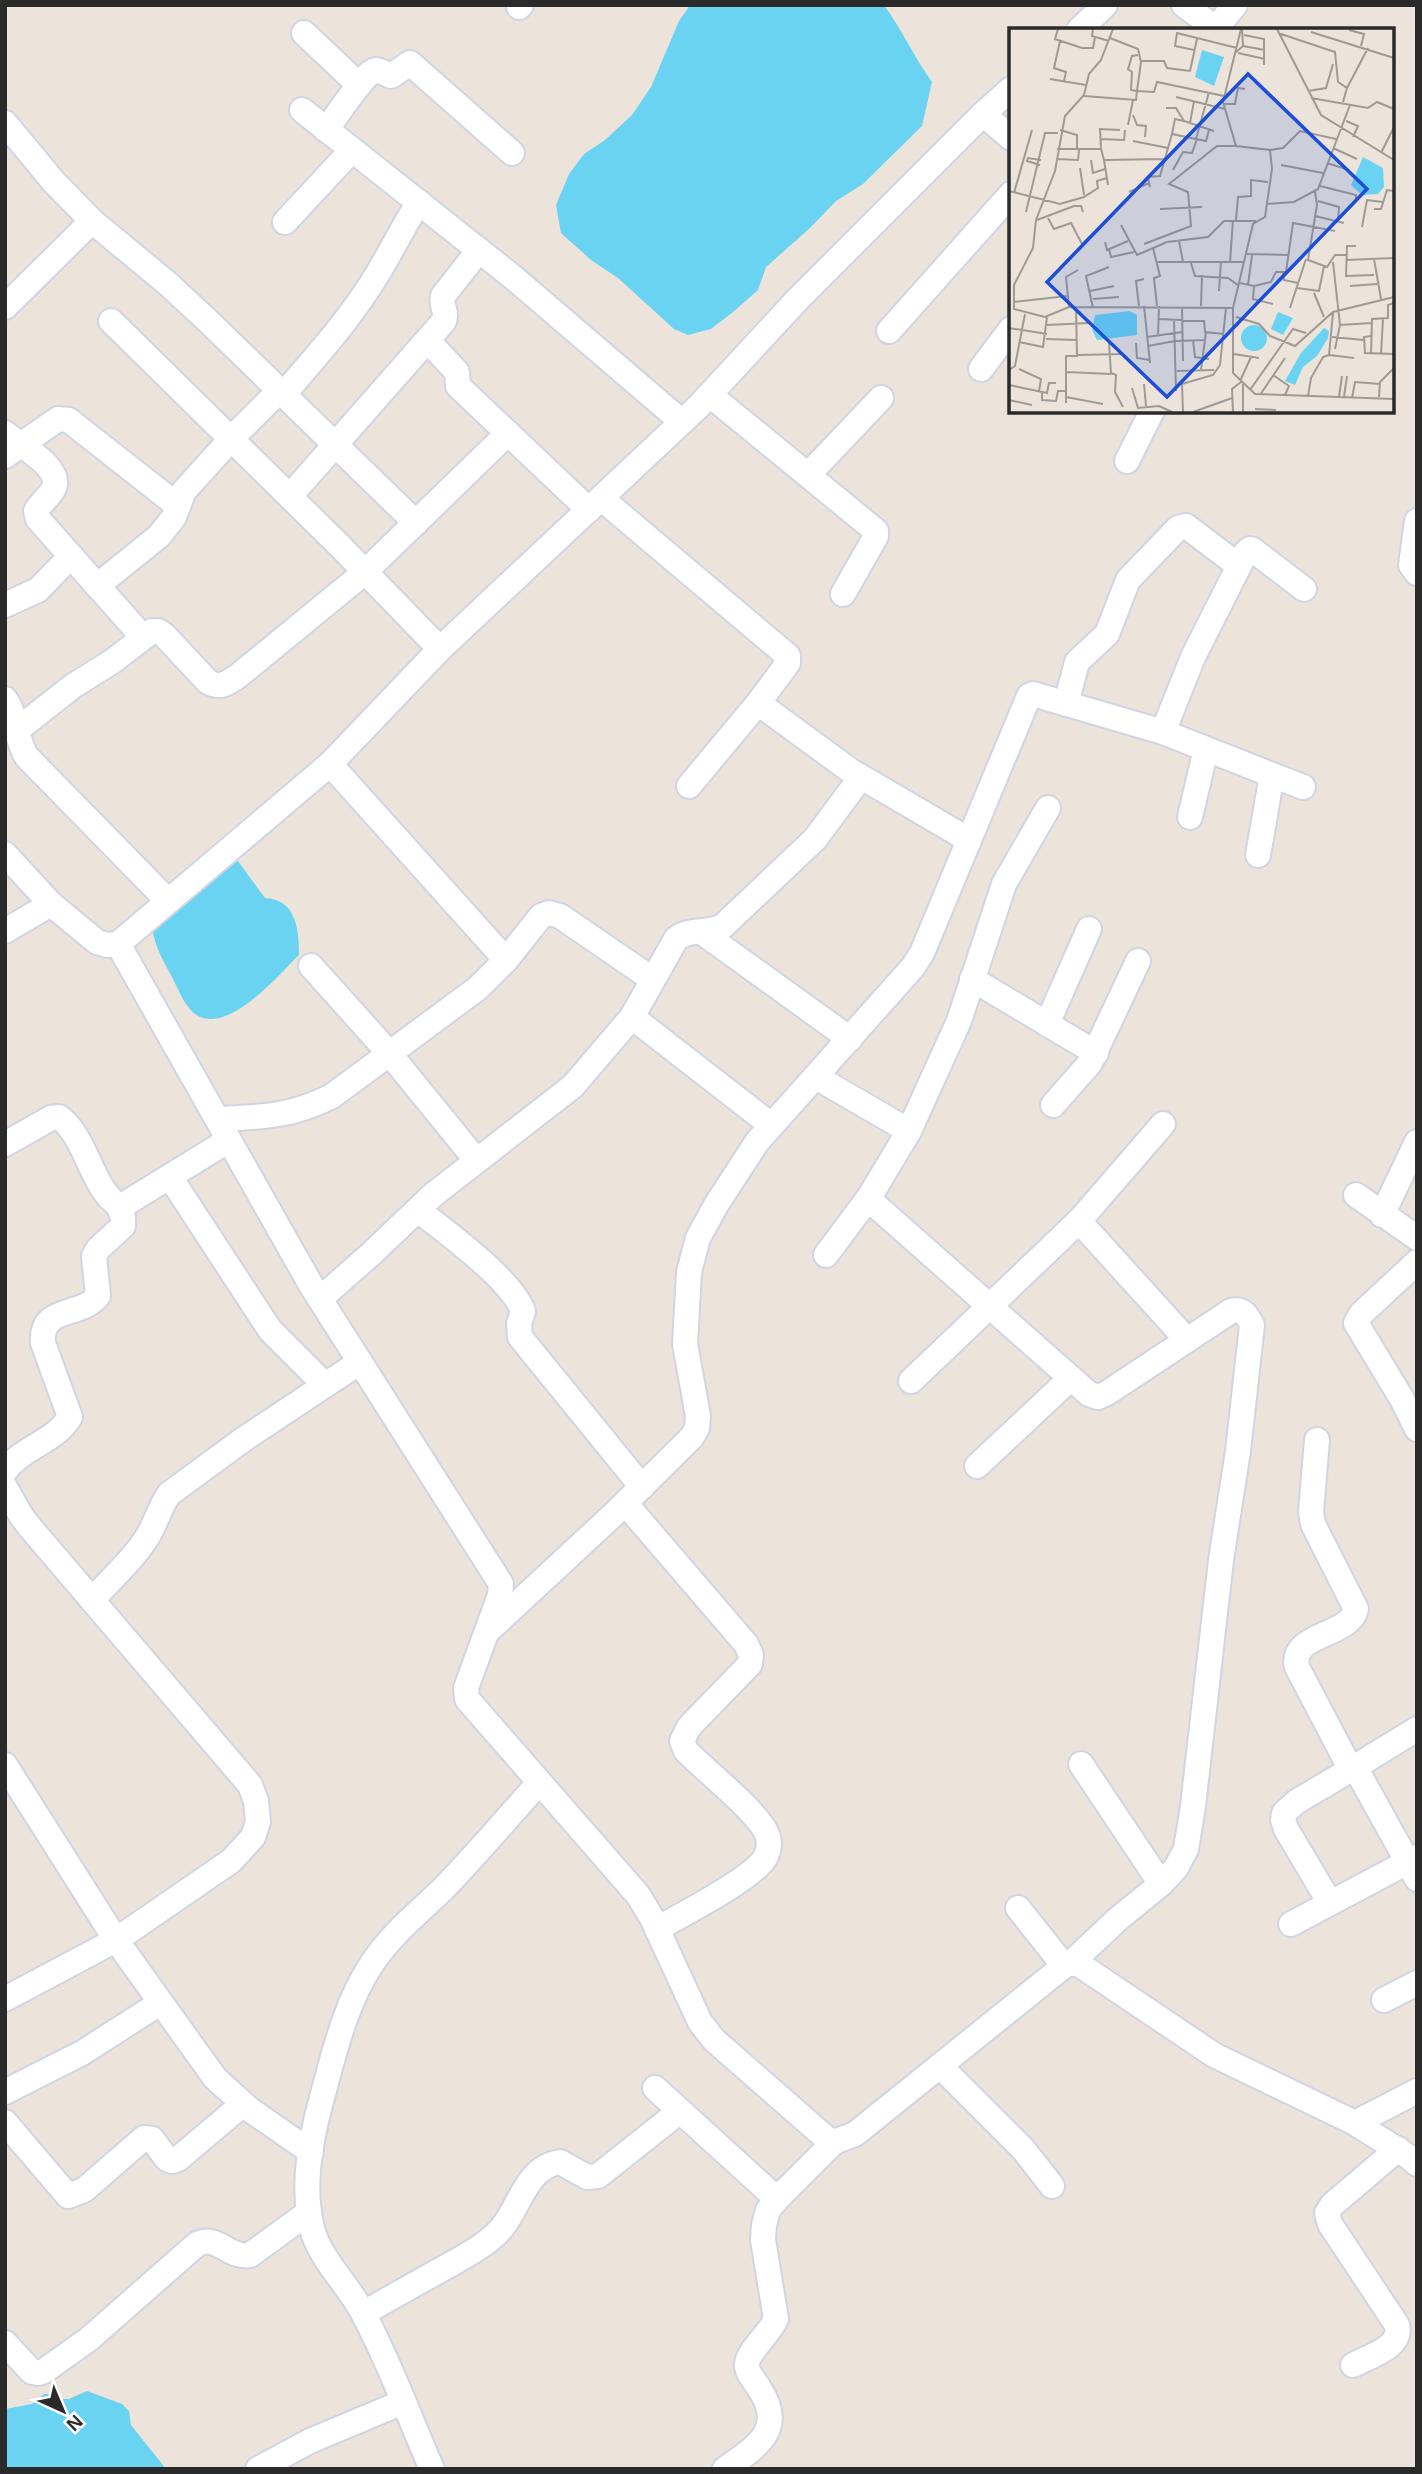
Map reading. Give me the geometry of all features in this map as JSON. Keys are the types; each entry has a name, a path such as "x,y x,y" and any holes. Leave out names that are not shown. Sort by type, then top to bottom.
{"street":[{"path":"1184,5 1216,28"},
{"path":"1218,28 1236,5"},
{"path":"1081,28 1098,7"},
{"path":"304,33 359,85"},
{"path":"326,130 359,85 375,69 391,76 407,64 413,64 512,153"},
{"path":"5,855 51,904 97,942 118,944 330,764 440,649 682,422 799,299 1009,91"},
{"path":"302,110 479,250 682,422"},
{"path":"983,114 1009,136"},
{"path":"5,123 53,181 92,221 167,284 416,523"},
{"path":"285,222 352,150"},
{"path":"889,331 1009,196"},
{"path":"97,586 159,536 174,517 184,491 231,439 282,392 344,322 377,274 419,202"},
{"path":"5,307 92,221"},
{"path":"290,496 428,341 446,316 443,296 479,250"},
{"path":"111,321 290,496 440,649"},
{"path":"981,369 1009,331"},
{"path":"428,341 457,372 458,386 509,433 788,656 788,663 759,702 689,786"},
{"path":"710,394 876,531 876,536 843,594"},
{"path":"808,475 881,398"},
{"path":"1127,461 1151,413"},
{"path":"10,444 58,419 69,421 178,506"},
{"path":"17,730 73,686 113,661 142,636 152,631 158,631 208,682 222,686 238,676 365,572 509,433"},
{"path":"10,444 35,454 53,475 55,484 35,513 142,636"},
{"path":"1417,521 1411,565 1417,573"},
{"path":"1066,704 1077,662 1107,634 1128,580 1178,528 1186,526 1239,566"},
{"path":"1163,732 1193,657 1246,552 1253,550 1304,589"},
{"path":"5,604 38,590 71,556"},
{"path":"486,1633 680,1451 697,1427 698,1416 685,1344 689,1272 698,1238 743,1162 771,1125 850,1039 922,953 1029,696 1033,694 1163,732 1303,787"},
{"path":"5,699 13,710 22,749 27,757 168,901"},
{"path":"759,702 862,777 969,840"},
{"path":"1190,817 1206,749"},
{"path":"330,764 506,960"},
{"path":"1258,855 1272,775"},
{"path":"320,1299 476,1160 573,1086 632,1017 676,939 683,934 703,933 723,926 806,848 862,777"},
{"path":"826,1255 870,1196 909,1131 959,1021 1004,884 1048,808"},
{"path":"5,931 51,904"},
{"path":"118,1205 125,1204 170,1177 223,1129 315,1105 332,1096 478,988 506,960 541,916 549,913 560,916 652,979"},
{"path":"1047,1024 1089,929"},
{"path":"703,933 850,1039"},
{"path":"118,944 320,1299 501,1584 500,1595 466,1688 467,1699 638,1895 707,2033 826,2138 834,2142"},
{"path":"1053,1105 1096,1053 1138,961"},
{"path":"311,966 389,1053 476,1160"},
{"path":"972,979 1096,1053"},
{"path":"632,1017 771,1125"},
{"path":"816,1077 909,1131"},
{"path":"5,1144 51,1118 59,1117 70,1128 123,1217 122,1226 94,1256 98,1296 92,1302 54,1317 44,1326 42,1332 70,1417 58,1432 9,1459"},
{"path":"911,1381 1079,1221 1163,1124"},
{"path":"1382,1215 1417,1142"},
{"path":"170,1177 270,1330 325,1385"},
{"path":"1356,1195 1417,1238"},
{"path":"725,2469 751,2451 770,2426 771,2412 747,2369 746,2362 772,2329 776,2319 763,2240 768,2210 834,2142 855,2134 1067,1964 1161,1884 1176,1868 1186,1849 1221,1560 1238,1451 1252,1325 1243,1312 1237,1310 1098,1397 1089,1394 990,1307 874,1204 870,1196"},
{"path":"418,1210 480,1260 515,1296 523,1311 519,1324 520,1337 746,1644 751,1656 750,1664 689,1727 681,1741 686,1751 757,1820 769,1840 769,1848 764,1859 752,1870 712,1898 656,1929"},
{"path":"1079,1221 1187,1340"},
{"path":"1417,1262 1361,1314 1356,1323 1417,1429"},
{"path":"92,1600 141,1546 150,1532 161,1504 169,1494 244,1439 360,1362"},
{"path":"977,1466 1071,1378"},
{"path":"1291,1924 1330,1903 1413,1866 1308,1690 1295,1659 1300,1648 1351,1620 1356,1609 1313,1524 1311,1512 1317,1440"},
{"path":"5,1487 20,1514 250,1785 256,1801 258,1822 253,1837 231,1861 116,1940 5,1999"},
{"path":"1330,1903 1286,1829 1284,1814 1296,1802 1417,1729"},
{"path":"1081,1764 1161,1884"},
{"path":"5,1765 116,1940 215,2078 243,2104 311,2152"},
{"path":"432,2469 364,2313 314,2235 306,2189 314,2125 335,2049 353,2000 372,1964 398,1930 442,1889 539,1783"},
{"path":"1018,1908 1067,1964 1080,1965 1214,2055 1355,2123 1407,2157 1332,2205 1327,2213 1330,2224 1397,2325 1399,2333 1397,2340 1353,2365"},
{"path":"1384,2000 1417,1983"},
{"path":"5,2092 82,2053 160,2003"},
{"path":"940,2066 1023,2149 1052,2186"},
{"path":"654,2088 777,2199"},
{"path":"1355,2123 1417,2091"},
{"path":"5,2122 68,2196 84,2190 145,2138 152,2139 167,2159 178,2159 243,2104"},
{"path":"364,2313 467,2255 491,2238 502,2228 525,2187 548,2167 560,2162 587,2177 598,2176 680,2111"},
{"path":"5,2343 26,2367 38,2374 89,2339 197,2244 205,2240 214,2241 231,2253 242,2257 250,2256 309,2212"},
{"path":"258,2469 301,2458 403,2402"}],"water":[{"path":"690,5 884,5 932,82 922,126 863,184 836,201 766,267 758,290 711,329 688,335 674,329 618,278 591,260 561,233 556,205 569,174 584,154 605,140 632,115 651,87 679,21"},
{"path":"238,861 265,898 283,904 294,917 299,955 253,999 225,1016 211,1019 198,1016 184,1000 157,948 152,926 226,866"},
{"path":"87,2391 122,2404 129,2411 131,2425 166,2469 5,2469 5,2409 32,2404 44,2394 69,2399"}]}
